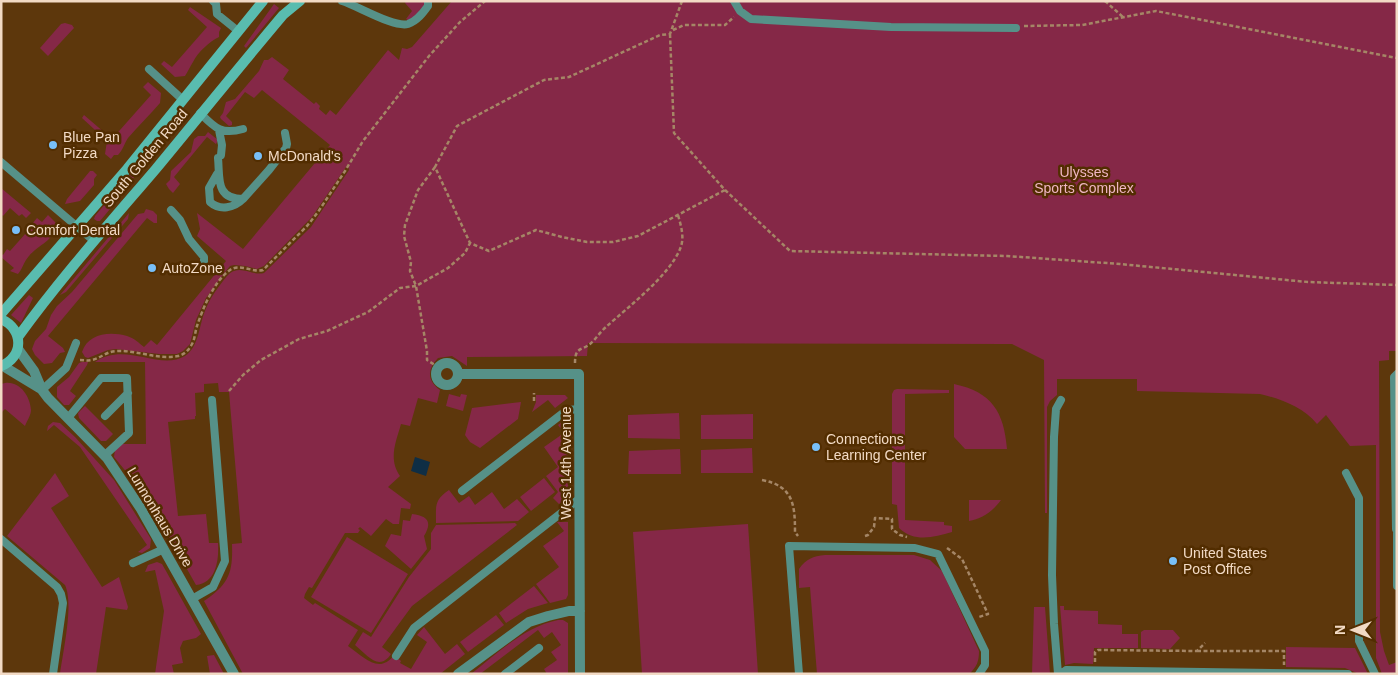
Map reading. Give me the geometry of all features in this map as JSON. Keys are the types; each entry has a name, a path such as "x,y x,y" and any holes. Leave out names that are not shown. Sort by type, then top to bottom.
{"main road":[{"name":"South Golden Road","path":"1,314 127,170 263,1"},
{"name":"South Golden Road","path":"18,337 44,301 283,15 300,1"},
{"path":"1,319 15,329 18,337 18,348 14,357 2,366"}],"street":[{"name":"Lunnonhaus Drive","path":"18,348 34,371 42,390"},
{"name":"West 14th Avenue","path":"449,363 455,367 458,374 454,383 444,385 436,378 438,367 441,364 449,363"},
{"name":"Lunnonhaus Drive","path":"2,366 42,390 105,455 142,509 234,674"},
{"name":"West 14th Avenue","path":"458,374 579,374 580,674"},
{"path":"458,674 529,622 569,611 580,611"}],"lane":[{"path":"213,1 216,4 217,14 238,31"},
{"path":"342,1 351,3 390,22 407,24 419,18 428,6 428,1"},
{"path":"734,1 740,10 751,19 891,27 1019,27"},
{"path":"149,69 183,100"},
{"path":"200,114 219,130 234,131 243,129"},
{"path":"219,130 222,145 219,157 218,179 222,189 229,196 243,198"},
{"path":"219,170 209,188 210,202 215,206 228,207 238,204 286,148 285,133"},
{"path":"1,162 94,241"},
{"path":"171,210 180,220 189,239 204,257 204,271"},
{"path":"42,390 66,368 76,343"},
{"path":"1397,374 1394,378 1397,586"},
{"path":"68,418 101,378 127,378 129,433 105,455"},
{"path":"105,416 128,393"},
{"path":"192,599 213,587 225,561 212,400"},
{"path":"1061,400 1056,409 1054,437 1052,575 1054,624 1060,674 1066,670 1348,674"},
{"path":"462,491 567,410 580,409"},
{"path":"1346,473 1359,498 1359,641 1375,674"},
{"path":"396,656 414,628 579,499"},
{"path":"1,539 57,587 61,594 63,603 53,674"},
{"path":"799,674 789,546 915,548 938,554 986,651 985,665 979,674"},
{"path":"133,563 164,550"},
{"path":"506,674 540,648"}],"path":[{"path":"80,360 92,360 106,353 117,351 169,357 180,356 188,351 193,343 206,301 217,284 229,270 236,267 257,272 263,270 307,226 345,172 363,141 429,56 460,22 485,1"},
{"path":"673,30 682,1"},
{"path":"1105,1 1123,17"},
{"path":"1019,27 1082,25 1156,11 1397,58"},
{"path":"735,17 725,25 684,25 673,30 670,34 674,133 726,190 790,252 1007,256 1120,264 1308,282 1397,285"},
{"path":"438,367 427,360 416,286 410,271 411,262 404,236 405,226 418,190 435,167 457,126 544,80 569,77 660,35 670,34"},
{"path":"435,167 470,243 489,251 536,230 587,242 613,242 638,236 726,190"},
{"path":"575,356 580,348 589,345 606,326 654,284 672,262 680,249 683,237 678,215"},
{"path":"229,391 243,375 261,360 299,339 327,332 368,312 400,288 416,286 448,268 465,253 470,243"},
{"path":"534,393 534,402"},
{"path":"1197,651 1205,643"},
{"path":"1095,670 1095,652 1098,650 1284,651 1284,672"}],"green space":[{"path":"406,1 426,1 426,3 416,16 408,20 406,19 412,11 405,3"},
{"name":"Ulysses Sports Complex","path":"452,1 1397,1 1397,351 1389,351 1389,360 1379,361 1380,632 1389,665 1397,662 1397,671 1393,674 1382,674 1376,658 1376,445 1350,446 1326,415 1317,424 1291,404 1260,394 1137,391 1137,379 1057,379 1057,395 1050,401 1047,407 1047,513 1045,513 1044,360 1012,344 588,343 587,356 467,357 467,366 452,356 438,358 430,371 433,383 440,390 437,403 418,398 410,426 401,424 395,444 394,463 400,476 388,487 411,504 410,509 401,508 399,524 393,524 386,519 371,536 360,527 358,533 345,533 312,588 309,587 305,594 304,598 313,605 315,603 358,630 348,646 371,662 383,664 394,655 401,661 400,663 411,669 427,642 417,635 424,627 445,654 457,644 465,654 440,674 243,674 204,601 219,589 228,577 232,563 232,544 242,543 229,392 219,392 218,383 204,384 204,392 195,393 195,419 168,422 178,516 206,514 209,543 218,543 217,562 212,575 208,580 196,585 140,486 114,457 115,450 122,444 146,444 145,362 95,362 106,356 118,354 164,360 175,360 185,356 193,347 209,303 225,278 231,272 238,270 264,273 311,227 349,170 348,164 312,217 264,266 257,269 245,266 230,266 206,298 196,320 190,344 183,351 177,354 159,354 116,349 88,358 82,352 94,337 107,334 120,334 130,337 144,347 151,340 157,345 226,261 197,236 200,229 197,213 243,249 330,145 262,90 254,98 245,92 226,116 232,122 232,125 229,126 221,119 220,117 226,102 235,99 259,71 264,60 272,57 289,70 283,79 314,104 316,102 320,106 319,109 326,115 330,110 336,115 388,50 399,60 402,48 412,47"},
{"path":"274,4 279,8 246,48 244,46"},
{"path":"190,7 221,28 219,37 201,51 185,76 175,77 161,64 164,61 172,67 207,27 188,10"},
{"path":"61,24 72,25 74,28 48,56 40,48"},
{"path":"148,82 161,93 160,103 128,138 120,153 114,155 111,159 105,154 107,141 82,118 84,115 112,139 151,95 143,87"},
{"path":"208,132 218,140 216,144 207,137 174,177 180,184 173,193 166,184 170,180 171,171 191,152 194,139 198,136 205,136"},
{"path":"140,163 142,165 125,191 100,221 94,219 95,216"},
{"path":"90,171 97,175 94,179 94,185 80,201 65,204 67,199"},
{"path":"1,188 31,213 26,218 22,214 19,216 10,208 3,216 1,214"},
{"path":"146,209 153,211 157,215 157,223 147,218 48,336 63,348 65,352 60,353 52,363 44,364 32,349 35,341 46,329 51,315 138,214 144,213"},
{"path":"129,213 128,219 66,292 60,295"},
{"path":"48,215 56,223 56,229 53,234 30,255 18,274 10,271 14,268 1,257 1,254 3,255 7,249 10,251 26,233 28,234 37,218 42,222"},
{"path":"29,295 33,298 21,323 11,315"},
{"path":"82,362 88,362 70,391 76,396 69,405 64,405 57,397 57,387"},
{"path":"1,384 15,384 20,387 29,400 31,412 25,426 5,409 1,413"},
{"path":"954,384 978,392 994,406 1003,424 1007,449 965,449 954,437"},
{"path":"897,389 949,390 949,393 905,394 905,520 944,522 944,525 952,526 952,532 925,538 912,536 899,528 897,505 892,504 892,394"},
{"path":"449,394 460,397 461,394 467,395 463,411 446,406"},
{"path":"536,395 565,395 568,398 555,408 548,400 532,412 536,402"},
{"path":"521,402 518,419 480,448 470,442 465,435 472,408"},
{"path":"85,406 113,434 106,441 101,441 79,418 78,413"},
{"path":"679,413 680,439 628,438 628,415"},
{"path":"753,414 753,439 701,439 701,415"},
{"path":"53,422 60,423 75,437 114,480 151,539 150,548 142,553 138,552 147,545 80,447 54,425 47,431 48,426"},
{"path":"562,422 568,423 568,497 559,504 553,498 558,492 546,476 558,467 544,447 564,433 558,425"},
{"path":"752,448 753,473 701,473 701,450"},
{"path":"680,449 681,474 628,474 629,451"},
{"path":"55,473 69,496 51,508 102,587 119,577 128,607 127,610 106,607 96,674 60,674 68,615 65,585 7,536"},
{"path":"544,478 555,492 531,511 520,497"},
{"path":"449,490 459,503 469,496 475,505 492,492 504,509 517,499 529,512 518,521 436,523 438,500"},
{"path":"969,500 1001,500 987,514 969,521"},
{"path":"412,514 425,518 428,527 424,536 427,549 411,569 385,546 391,534 401,536 403,520 410,521"},
{"path":"557,522 568,522 568,595 566,599 550,603 536,584 559,567 543,546 564,531"},
{"path":"515,523 517,525 412,606 382,647 391,654 387,659 382,662 373,660 355,645 363,632 371,637 409,577 431,549 431,533 436,525"},
{"path":"748,524 758,674 642,674 633,532"},
{"path":"347,537 408,574 371,633 311,597"},
{"path":"825,555 914,555 930,560 942,571 979,651 978,661 974,669 969,674 817,674 810,587 799,588 799,569 810,559"},
{"path":"157,562 162,564 201,634 196,638 183,641 180,648 183,663 172,665 174,674 155,674 164,611 155,570 145,572 148,565"},
{"path":"534,586 548,603 528,609 506,623 499,613"},
{"path":"1060,606 1064,606 1064,610 1098,611 1098,624 1122,625 1122,634 1138,634 1138,648 1094,648 1093,664 1074,663 1065,665"},
{"path":"1034,607 1045,607 1050,674 1032,674"},
{"path":"496,615 504,625 468,652 460,642"},
{"path":"558,620 568,623 568,674 547,674 544,669 557,660 551,652 561,645 552,632 544,638 538,630 480,674 471,674 501,650 534,628"},
{"path":"1144,630 1173,630 1180,638 1170,649 1141,648 1141,632"},
{"path":"1286,647 1355,648 1368,674 1359,674 1345,668 1286,667"},
{"path":"214,655 224,674 210,674 207,656"}],"water":[{"path":"415,457 430,462 426,476 411,471"}],"place":[{"name":"Blue Pan Pizza","path":"53,145"},
{"name":"McDonald's","path":"258,156"},
{"name":"Comfort Dental","path":"16,230"},
{"name":"AutoZone","path":"152,268"},
{"name":"Connections Learning Center","path":"816,447"},
{"name":"United States Post Office","path":"1173,561"}]}
